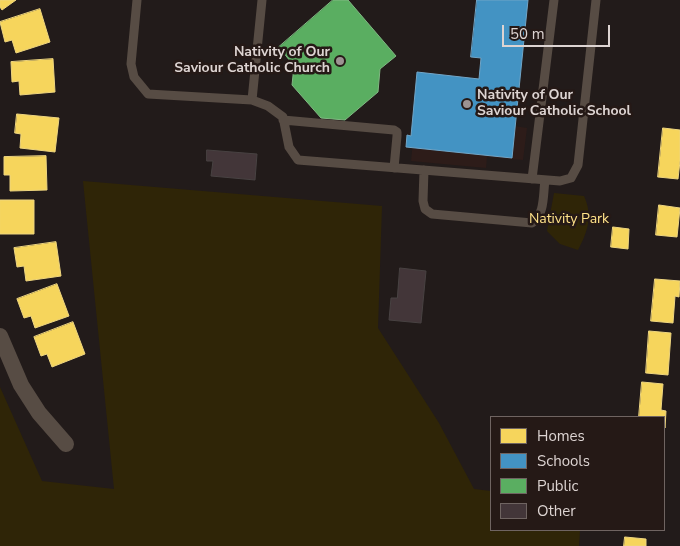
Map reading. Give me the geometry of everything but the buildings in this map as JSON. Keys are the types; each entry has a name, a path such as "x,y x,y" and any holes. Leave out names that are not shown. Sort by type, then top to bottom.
{"street":[{"path":"0,336 21,384 39,413 66,444"}],"lane":[{"path":"137,0 132,64 134,77 148,94 252,100 268,106 283,117 288,147 298,160 560,181 571,178 578,165 596,0"},
{"path":"252,100 262,0"},
{"path":"532,179 554,0"},
{"path":"284,120 394,130 397,132 394,168"},
{"path":"424,170 423,201 425,209 432,214 532,223 538,220 541,213 545,180"}],"shaded area":[{"name":"Nativity of Our Saviour Catholic School","path":"420,72 519,83 515,126 527,128 523,160 487,157 486,168 411,161"}],"green space":[{"path":"83,181 382,206 378,328 439,423 474,489 490,491 490,531 580,531 579,546 0,546 0,387 42,481 114,489"},
{"name":"Nativity Park","path":"554,193 584,196 587,203 588,223 578,250 560,244 547,231"}],"place":[{"name":"Nativity of Our Saviour Catholic Church","path":"340,61"},
{"name":"Nativity of Our Saviour Catholic School","path":"467,104"}]}
